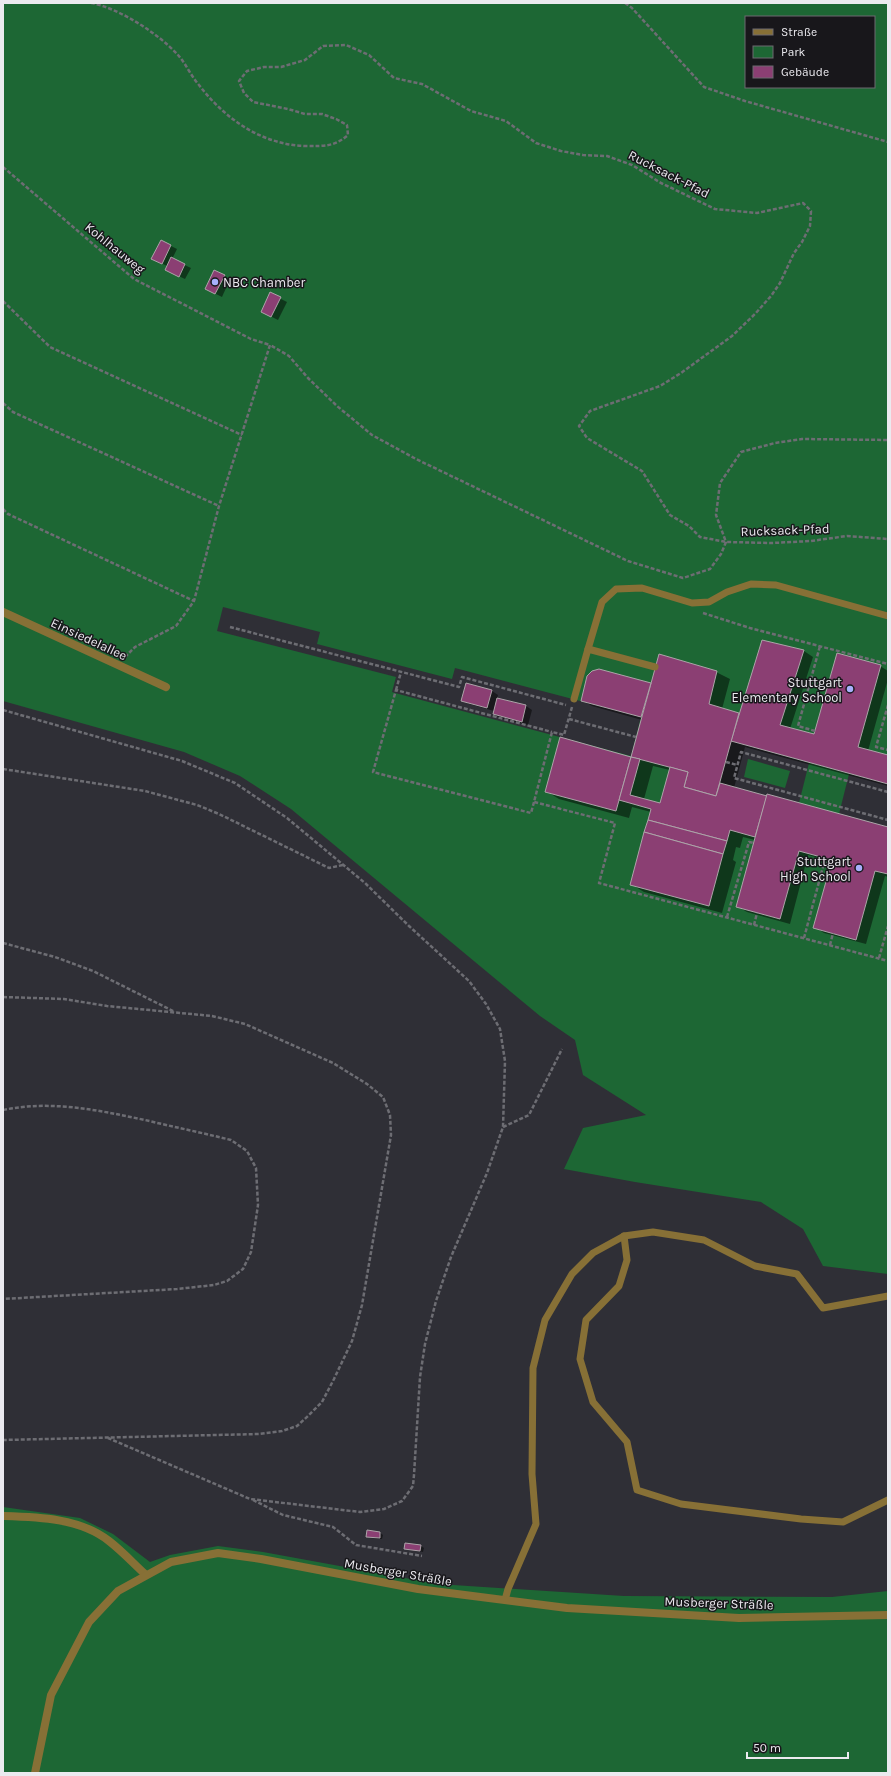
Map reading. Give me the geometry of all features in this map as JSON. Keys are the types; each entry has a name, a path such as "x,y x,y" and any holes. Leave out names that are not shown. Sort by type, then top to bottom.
{"street":[{"name":"Einsiedelallee","path":"3,612 166,687"},
{"path":"3,1516 43,1517 78,1524 108,1540 145,1574"},
{"name":"Musberger Sträßle","path":"35,1773 51,1695 89,1622 118,1590 145,1574 171,1562 218,1553 261,1559 418,1589 567,1608 740,1618 888,1615"}],"lane":[{"path":"574,699 602,602 616,589 642,588 692,603 709,602 727,592 751,584 776,585 888,616"},
{"path":"588,649 655,667"},
{"path":"505,1600 508,1589 536,1524 532,1474 533,1368 545,1320 572,1274 593,1254 624,1236 654,1232 704,1240 755,1266 796,1274 823,1308 888,1296"},
{"path":"624,1236 627,1260 619,1286 586,1320 580,1359 593,1402 627,1442 637,1490 681,1504 801,1519 843,1522 888,1500"}],"path":[{"name":"Rucksack-Pfad","path":"91,3 110,8 127,16 151,32 178,55 198,85 221,111 267,140 289,146 327,146 340,142 348,135 347,125 322,114 305,114 288,108 253,102 244,93 239,81 246,71 264,67 281,67 305,60 323,46 346,45 369,55 394,78 422,84 471,111 506,121 536,143 561,151 584,155 607,156 632,165 661,183 715,209 757,213 803,204 811,211 810,226 802,242 794,253 780,283 756,314 732,336 681,374 660,386 590,411 579,426 587,438 642,471 670,516 689,526 700,537 726,542 772,543 811,541 847,536 888,539"},
{"path":"625,3 632,8 704,87 745,101 888,142"},
{"name":"Kohlhauweg","path":"3,167 134,279 251,339 270,345 289,356 308,378 337,406 372,436 416,459 628,562 683,578 710,569 721,554 726,542"},
{"path":"3,301 50,347 242,435"},
{"path":"118,665 134,647 176,626 194,601 220,506 270,345"},
{"path":"3,403 13,412 220,506"},
{"path":"726,542 716,515 720,483 741,452 776,443 802,439 888,440"},
{"path":"3,509 8,514 194,601"},
{"path":"700,612 750,628 820,645 888,664"},
{"path":"230,627 459,687 462,677 572,706 564,735 396,690"},
{"path":"815,731 798,726 820,645"},
{"path":"401,672 373,772 531,813 552,732"},
{"path":"888,705 876,747 888,750"},
{"path":"3,710 182,761 235,783 287,818 365,883 469,981 486,1004 500,1029 505,1061 503,1127 488,1173 451,1257 436,1301 427,1337 420,1378 412,1486 402,1501 384,1509 360,1512 250,1499"},
{"path":"568,719 636,737"},
{"path":"888,792 741,752 734,778 888,820"},
{"path":"726,762 737,765"},
{"path":"3,769 145,791 197,804 329,868 343,865"},
{"path":"534,802 615,823 599,883 888,961"},
{"path":"727,917 749,842 754,843"},
{"path":"804,938 824,863 831,865"},
{"path":"754,925 757,913"},
{"path":"879,958 888,926"},
{"path":"830,945 833,933"},
{"path":"3,943 55,957 94,971 177,1013"},
{"path":"3,997 64,999 107,1006 212,1016 245,1024 333,1063 367,1084 382,1097 390,1115 391,1135 357,1326 334,1379 322,1402 297,1426 282,1431 259,1434 3,1440"},
{"path":"503,1127 528,1116 562,1049"},
{"path":"3,1110 49,1104 104,1111 231,1140 247,1151 256,1168 258,1205 251,1252 243,1269 227,1281 214,1285 177,1289 3,1298"},
{"path":"108,1438 250,1499 283,1515 333,1527 356,1544 422,1556"}],"green space":[{"path":"3,3 888,3 888,784 849,774 839,814 888,827 888,1274 823,1266 803,1229 761,1202 564,1169 583,1128 646,1115 583,1075 575,1040 540,1016 291,809 240,776 184,752 3,701","holes":["223,607 320,632 317,644 452,679 455,668 641,717 631,756 395,693 392,692 396,677 217,631","731,741 809,763 799,803 766,796 720,783"]},
{"path":"748,759 790,771 785,788 744,777"},
{"path":"3,1507 80,1518 113,1534 150,1562 170,1555 218,1546 263,1552 438,1584 624,1596 832,1597 888,1591 888,1773 3,1773"}],"building":[{"path":"161,240 171,245 162,264 151,259"},
{"path":"171,257 185,264 179,277 165,270"},
{"name":"NBC Chamber","path":"214,270 225,275 215,294 205,289"},
{"path":"270,292 281,297 271,317 261,312"},
{"name":"Stuttgart Elementary School","path":"762,640 804,650 780,725 814,734 837,653 881,665 858,747 888,755 888,784 731,741"},
{"path":"659,654 717,671 709,704 739,713 716,796 684,787 688,772 631,757"},
{"path":"599,669 651,683 641,717 581,701 587,676 592,671"},
{"path":"466,683 492,690 487,708 461,701"},
{"path":"497,698 526,705 522,722 493,714"},
{"path":"560,737 631,757 616,811 545,792"},
{"path":"631,757 640,759 630,795 660,803 670,767 688,772 684,787 716,796 720,783 767,796 755,837 730,830 727,841 648,820 651,809 619,800"},
{"name":"Stuttgart High School","path":"767,794 888,827 888,874 875,871 856,940 813,928 832,860 799,851 780,919 736,907"},
{"path":"648,820 727,841 723,854 644,832"},
{"path":"644,832 723,854 709,906 630,885"},
{"path":"367,1530 380,1532 380,1538 366,1537"},
{"path":"405,1543 421,1545 420,1551 404,1549"}],"place":[{"name":"NBC Chamber","path":"215,282"},
{"name":"Stuttgart Elementary School","path":"850,689"},
{"name":"Stuttgart High School","path":"859,868"}]}
